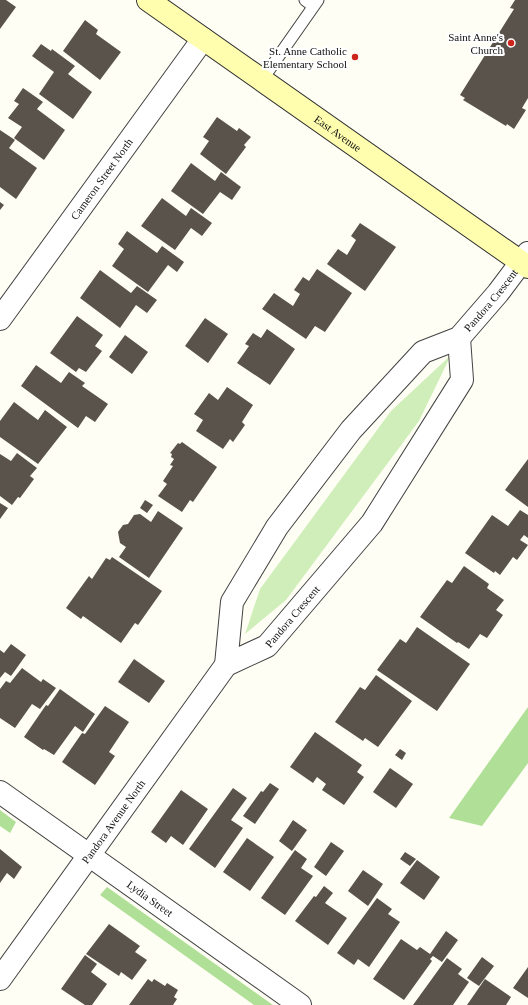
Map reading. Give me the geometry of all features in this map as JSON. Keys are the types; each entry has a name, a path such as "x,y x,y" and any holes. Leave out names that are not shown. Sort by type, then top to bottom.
{"street":[{"name":"East Avenue","path":"148,0 262,80 526,260"},
{"name":"Cameron Street North","path":"0,319 203,39"},
{"name":"Pandora Crescent","path":"226,665 232,602 277,527 351,430 423,352 459,338 526,260"},
{"name":"Pandora Crescent","path":"226,665 267,646 372,523 462,380 459,338"},
{"name":"Pandora Avenue North","path":"0,979 226,665"},
{"name":"Lydia Street","path":"0,792 88,856 300,1005"}],"lane":[{"path":"262,80 312,2"}],"green space":[{"path":"451,355 419,421 286,600 245,634 260,589 391,411"},
{"path":"528,707 528,763 482,826 449,818"},
{"path":"0,810 16,822 10,833 0,826"},
{"path":"107,887 273,1005 254,1005 100,895"}],"building":[{"path":"0,0 6,0 16,7 0,29"},
{"name":"Saint Anne's Church","path":"515,0 528,0 528,98 522,108 526,110 514,129 507,124 506,126 463,100 465,98 460,95 514,9 510,8"},
{"path":"85,20 98,30 96,34 121,52 100,80 63,51"},
{"path":"41,44 51,51 52,49 75,66 68,74 92,92 73,119 39,94 54,72 32,56"},
{"path":"23,88 43,102 37,109 65,130 44,160 14,138 22,127 8,118 19,104 14,101"},
{"path":"217,117 237,131 239,128 251,137 244,145 246,147 226,174 200,154 209,141 203,137"},
{"path":"0,130 15,140 9,148 37,168 16,199 0,187"},
{"path":"191,163 215,181 221,172 241,187 232,200 220,192 203,214 171,191"},
{"path":"162,198 186,216 191,208 212,223 202,236 191,228 175,250 141,226"},
{"path":"0,202 4,205 0,210"},
{"path":"360,223 396,247 365,291 327,264 338,249 347,255 356,240 351,236"},
{"path":"127,231 157,253 162,246 184,262 177,272 168,265 148,292 112,266 124,249 118,244"},
{"path":"317,269 352,293 325,332 315,326 306,339 262,309 274,293 293,306 300,294 294,290 303,277 309,281"},
{"path":"100,270 131,293 137,286 157,300 147,313 136,305 120,328 80,298"},
{"path":"77,316 103,335 95,346 102,351 86,372 79,368 76,372 50,353"},
{"path":"205,318 228,334 208,363 185,346"},
{"path":"267,329 295,349 270,385 237,363 249,346 245,344 253,333 261,338"},
{"path":"125,335 148,352 132,374 109,357"},
{"path":"36,365 61,383 69,372 85,383 82,386 108,404 95,422 86,416 78,428 21,386"},
{"path":"227,387 253,405 242,422 245,425 233,442 230,439 223,449 196,431 203,420 194,414 209,393 218,400"},
{"path":"14,402 38,420 45,410 67,427 38,464 0,437 0,421"},
{"path":"182,442 217,467 193,502 190,500 182,512 158,496 167,484 163,481 173,466 170,465 174,459 171,457 172,454 170,453 178,443 180,444"},
{"path":"17,453 37,468 30,476 34,479 20,498 18,497 12,505 0,496 0,454 11,461"},
{"path":"528,459 528,507 505,490"},
{"path":"145,500 153,505 147,513 140,508"},
{"path":"0,503 8,508 0,519"},
{"path":"520,510 528,515 528,538 524,535 520,540 528,545 517,560 513,557 500,575 495,571 494,573 465,553 492,515 508,526"},
{"path":"158,511 183,528 149,578 119,557 126,547 120,543 118,532 123,525 128,524 134,515 140,514 151,522"},
{"path":"112,557 162,591 138,625 135,623 121,643 83,616 81,619 66,608 89,576 92,579 106,558 110,560"},
{"path":"464,566 489,584 487,588 504,600 496,610 503,615 487,638 480,634 469,649 458,642 457,643 420,617 447,580 452,583"},
{"path":"417,627 470,664 437,711 377,670 400,639 406,643"},
{"path":"11,644 26,655 11,676 5,672 0,678 0,650 4,653"},
{"path":"134,659 165,681 149,703 118,682"},
{"path":"22,668 41,682 43,679 56,688 40,709 32,704 15,728 0,718 0,689 6,681 10,683"},
{"path":"376,675 412,701 378,747 365,738 363,741 335,722 360,687 365,690"},
{"path":"60,689 95,714 83,732 75,726 54,755 44,749 43,750 24,737 46,705 48,706"},
{"path":"105,706 129,722 109,752 115,756 95,785 62,762 82,733 85,734"},
{"path":"315,732 362,765 357,772 364,777 344,805 322,790 326,784 317,777 313,783 290,767"},
{"path":"400,749 406,753 402,760 395,755"},
{"path":"390,768 413,784 396,808 373,792"},
{"path":"270,783 279,789 255,824 243,816 261,791 263,792"},
{"path":"233,788 247,798 231,820 243,828 215,868 189,849"},
{"path":"181,790 208,809 183,845 171,836 166,843 151,832"},
{"path":"293,820 307,830 292,851 279,841"},
{"path":"247,838 274,857 250,891 223,872"},
{"path":"331,842 344,851 326,876 314,867"},
{"path":"0,849 22,867 14,879 7,873 0,883"},
{"path":"295,850 307,859 301,868 313,876 285,915 261,898"},
{"path":"405,852 416,859 410,866 400,859"},
{"path":"417,860 440,877 424,900 400,883"},
{"path":"363,870 383,884 368,906 348,891"},
{"path":"324,886 333,893 325,903 347,918 328,945 295,921 314,896 316,897"},
{"path":"377,898 392,909 388,914 400,922 369,967 358,959 354,965 337,953"},
{"path":"109,924 140,946 135,952 147,960 132,980 121,972 119,976 86,954"},
{"path":"446,931 458,940 442,962 433,956 430,959 432,961 404,1000 373,979 401,939 417,950 420,947 430,954"},
{"path":"85,955 97,964 91,972 107,984 92,1005 85,1005 61,989"},
{"path":"482,957 494,966 479,986 467,978"},
{"path":"447,958 462,969 458,974 469,982 453,1005 413,1005"},
{"path":"528,967 528,998 513,988"},
{"path":"148,979 152,982 154,979 165,986 167,983 178,990 174,997 177,999 173,1005 129,1005"},
{"path":"485,979 511,997 506,1005 467,1005"}],"place":[{"name":"Saint Anne's Church","path":"511,43"},
{"name":"St. Anne Catholic Elementary School","path":"355,57"}]}
